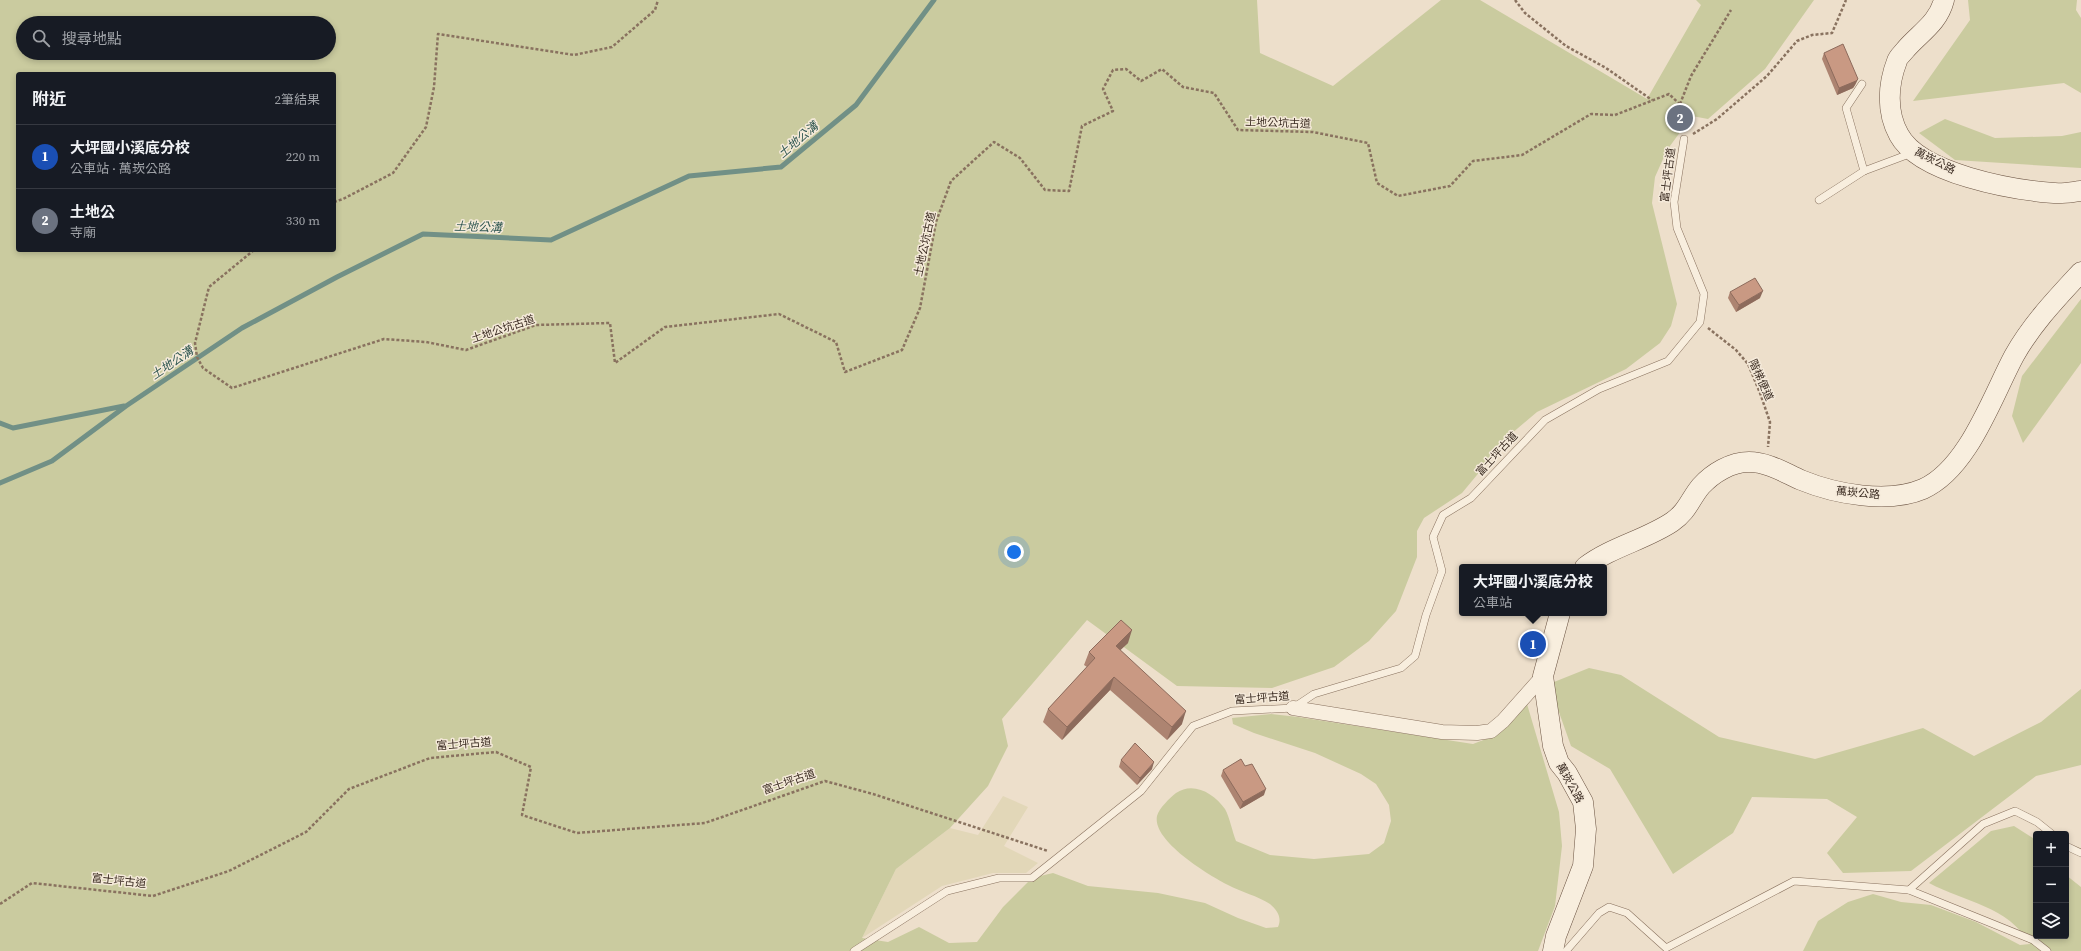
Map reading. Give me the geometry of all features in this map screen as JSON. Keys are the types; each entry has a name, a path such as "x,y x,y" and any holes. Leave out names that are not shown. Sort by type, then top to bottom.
{"street":[{"name":"萬崁公路","path":"1944,0 1938,17 1898,59 1889,85 1892,118 1899,135 1914,153 1946,169 1993,185 2055,193 2081,191"},
{"name":"萬崁公路","path":"1591,564 1616,550 1647,537 1673,521 1689,507 1700,487 1727,467 1749,462 1768,465 1802,481 1834,492 1871,496 1906,493 1923,489 1942,476 1966,448 1974,436 2014,356 2043,312 2081,272"},
{"name":"萬崁公路","path":"1553,951 1556,936 1583,866 1586,830 1583,802 1567,773 1559,763 1553,746 1543,676 1559,616"},
{"path":"1293,708 1442,732 1476,733 1491,731 1503,721 1543,676"}],"lane":[{"path":"1862,84 1846,108 1864,171"},
{"name":"富士坪古道","path":"854,951 947,891 999,878 1032,878 1141,791 1193,726 1232,711 1293,708 1314,694 1401,668 1415,656 1426,615 1442,571 1433,536 1443,515 1471,498 1545,420 1599,389 1668,361 1700,322 1704,294 1677,228 1674,202 1684,139"},
{"path":"1819,200 1864,171 1914,153"},
{"path":"1909,890 1983,824 2015,811 2037,822 2048,831"},
{"path":"2069,847 2081,853"},
{"path":"1566,951 1600,913 1609,906 1627,913 1667,950 1794,881 1909,890 2033,940 2047,951"}],"path":[{"path":"336,202 343,200 393,173 426,127 434,87 438,34 574,55 612,47 655,10 658,0"},
{"path":"1515,0 1525,13 1566,46 1606,68 1652,100"},
{"name":"富士坪古道","path":"1684,139 1717,119 1767,76 1797,41 1812,35 1832,33 1846,0"},
{"path":"1680,104 1691,76 1731,10"},
{"name":"土地公坑古道","path":"252,252 209,287 195,343 197,357 203,368 232,388 384,339 426,342 466,350 536,325 610,323 615,363 665,327 779,314 836,342 845,372 902,350 920,308 936,222 951,181 994,142 1020,158 1045,190 1069,191 1082,126 1113,111 1103,89 1113,70 1126,69 1141,81 1162,69 1182,87 1214,93 1238,130 1312,132 1368,143 1377,182 1398,196 1450,186 1473,162 1522,155 1591,114 1615,115 1669,94 1692,116 1684,139"},
{"name":"階梯便道","path":"1700,322 1736,350 1748,364 1770,422 1768,465"},
{"name":"富士坪古道","path":"0,904 32,883 153,896 228,871 306,832 350,789 430,758 496,752 530,767 522,815 577,832 705,823 826,781 873,794 1060,855"}],"shaded area":[{"path":"1003,796 1028,807 1004,846 1038,863 1026,873 993,873 942,886 862,938 896,869 950,828 978,835"}],"green space":[{"path":"0,0 1257,0 1260,53 1333,86 1441,0 1480,0 1647,99 1701,5 1696,0 1814,0 1765,69 1708,119 1692,116 1667,150 1655,177 1652,203 1677,304 1671,326 1660,343 1626,369 1537,412 1511,434 1462,493 1424,518 1417,531 1417,557 1396,611 1369,641 1334,667 1272,688 1177,686 1087,620 1002,719 1008,746 988,786 950,828 896,869 862,938 888,942 919,927 949,943 977,942 1003,907 1032,878 1053,873 1088,886 1158,893 1205,903 1238,918 1266,928 1278,927 1280,921 1278,915 1270,904 1219,880 1196,865 1172,846 1163,836 1158,826 1157,816 1165,803 1176,793 1183,790 1189,788 1203,790 1215,798 1225,809 1236,841 1270,855 1314,859 1369,854 1384,843 1391,821 1389,805 1376,784 1361,774 1315,753 1254,733 1233,724 1232,718 1271,714 1473,744 1499,734 1527,704 1559,812 1562,846 1555,906 1538,951 0,951"},
{"path":"1968,0 2077,0 2076,10 2081,18 2081,93 2064,83 1913,101 1970,20"},
{"path":"1945,119 1995,138 2062,136 2081,132 2081,168 1955,160 1919,133"},
{"path":"2081,299 2081,363 2023,443 2012,416 2022,376"},
{"path":"1589,668 1621,675 1719,737 1815,759 1923,728 1974,756 2041,722 2081,689 2081,765 2036,776 1911,871 1843,873 1827,853 1857,817 1827,799 1752,797 1733,833 1673,874 1610,769 1571,746 1549,684"},
{"path":"2014,826 2033,838 2033,939 2069,939 2069,877 2081,887 2081,951 1803,951 1818,921 1848,902 1873,894 1901,902 1931,905 1976,922 2020,945 2030,944 2021,931 1998,913 1985,906 1929,883 1991,831"}],"building":[{"path":"1843,44 1858,79 1839,88 1824,53"},
{"path":"1755,278 1763,291 1739,305 1730,292"},
{"path":"1121,620 1132,630 1116,646 1186,711 1172,727 1114,677 1067,727 1048,709 1095,658 1089,652"},
{"path":"1135,743 1154,762 1140,778 1121,760"},
{"path":"1241,759 1245,766 1252,764 1266,789 1243,802 1223,770"}],"waterway":[{"name":"土地公溝","path":"0,483 52,461 126,406 242,328 337,277 423,234 551,240 689,176 781,167 856,105 934,0"},
{"path":"0,423 13,428 124,406"}],"place":[{"name":"土地公","path":"1680,118"},
{"name":"大坪國小溪底分校","path":"1533,644"}]}
